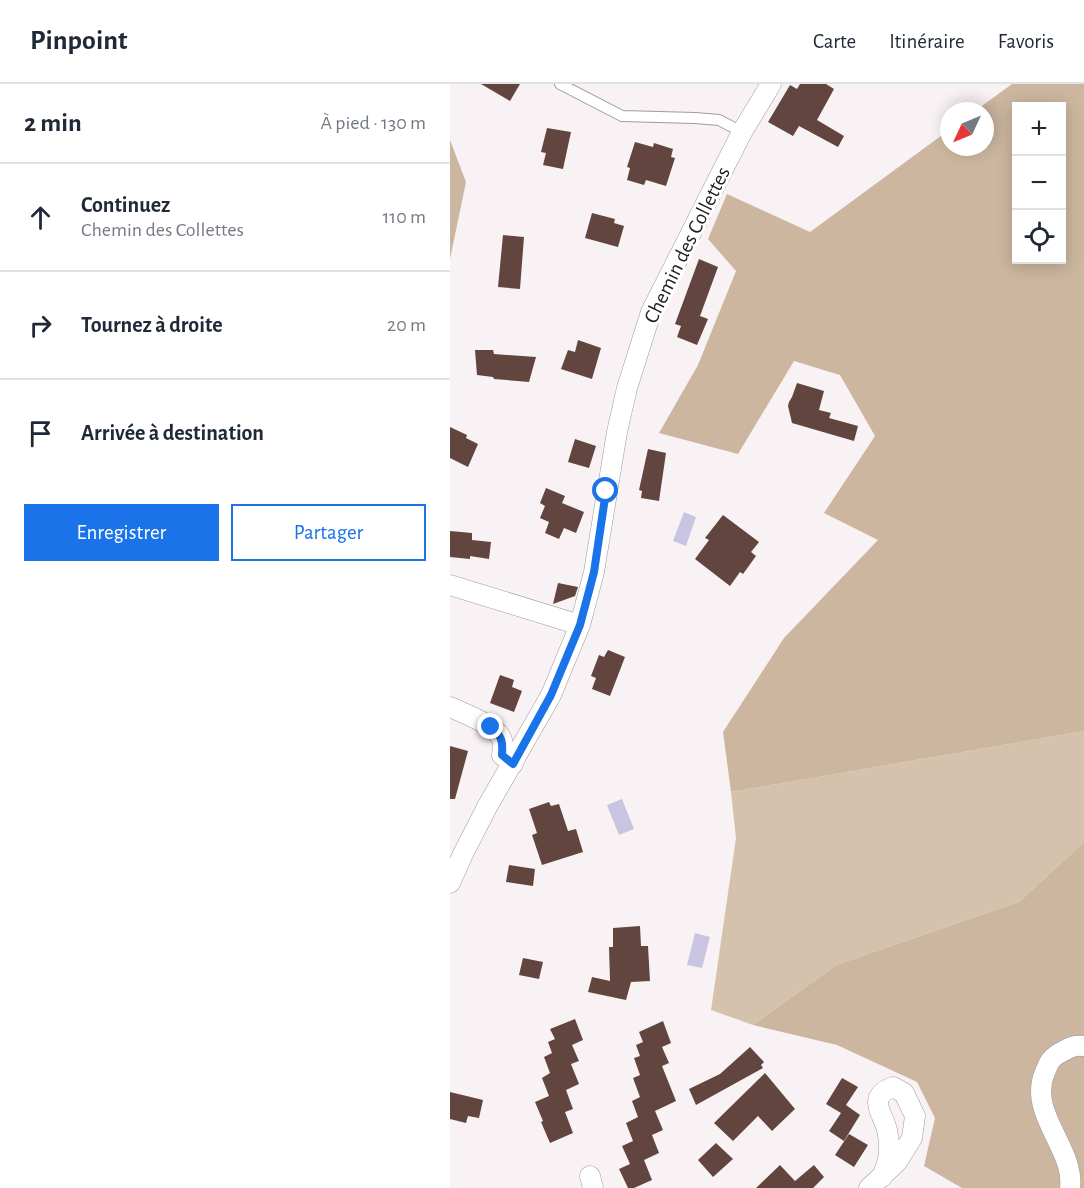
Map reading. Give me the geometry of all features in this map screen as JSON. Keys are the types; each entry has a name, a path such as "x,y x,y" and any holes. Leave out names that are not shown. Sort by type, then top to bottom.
{"street":[{"name":"Chemin des Collettes","path":"450,884 487,807 551,695 580,625 594,572 616,432 651,312 742,132 771,84"},
{"path":"450,585 580,625"},
{"path":"450,707 491,727 499,734 503,743 502,755 513,764"},
{"path":"1070,1188 1071,1177 1063,1152 1043,1108 1041,1082 1051,1059 1072,1045 1084,1046"}],"lane":[{"path":"560,84 622,116 719,120 742,132"}],"shaded area":[{"path":"1012,84 1084,84 1084,731 731,792 723,732 784,638 878,540 824,513 875,436 840,375 794,361 738,454 659,433 698,365 736,271 708,239 727,194 810,232 940,137 940,156 994,156 994,102 987,102"},
{"path":"450,140 466,182 450,259"},
{"path":"684,512 696,517 686,546 673,541"},
{"path":"1084,731 1084,842 1019,902 836,965 753,1025 711,1010 736,838 731,792"},
{"path":"622,799 634,829 619,835 607,805"},
{"path":"1084,842 1084,1188 962,1188 924,1166 935,1118 917,1082 837,1045 753,1025 836,965 1019,902"},
{"path":"695,933 710,937 702,968 687,965"}],"building":[{"path":"481,84 520,84 510,101"},
{"path":"800,84 826,84 834,89 817,120 844,136 838,147 799,126 793,136 768,122 790,85 797,89"},
{"path":"547,128 571,132 563,169 543,165 546,153 541,152"},
{"path":"635,142 653,147 654,143 673,149 671,157 675,158 666,186 646,180 644,185 627,180 630,168 627,167"},
{"path":"592,213 615,219 614,223 624,226 618,247 585,238"},
{"path":"503,235 524,237 520,289 498,287"},
{"path":"699,259 718,267 700,316 708,319 697,345 677,337 681,326 675,324"},
{"path":"578,340 601,348 592,379 561,369 568,350 575,352"},
{"path":"475,350 493,350 494,354 536,357 529,382 477,375"},
{"path":"797,383 824,391 819,410 831,413 829,418 858,426 854,441 792,423 788,406"},
{"path":"450,427 467,435 466,438 478,444 468,467 450,458"},
{"path":"575,439 596,446 589,468 568,462"},
{"path":"648,449 666,453 659,501 641,498 642,491 639,490"},
{"path":"546,488 565,496 562,503 584,512 576,533 564,528 559,539 545,533 549,522 540,518 545,506 540,503"},
{"path":"723,515 759,542 751,552 756,556 743,574 740,572 730,586 695,559 709,540 705,538"},
{"path":"450,531 472,533 472,540 491,542 489,559 470,556 470,559 450,557"},
{"path":"558,583 578,587 575,596 553,604"},
{"path":"608,650 625,657 610,696 592,689 596,678 591,676 599,655 604,657"},
{"path":"500,675 514,680 512,687 522,691 514,712 490,703"},
{"path":"450,746 468,751 455,799 450,799"},
{"path":"549,802 551,806 559,804 568,831 576,829 583,852 542,865 532,835 537,833 529,809"},
{"path":"509,865 535,869 533,886 506,882"},
{"path":"640,926 641,946 648,946 650,981 631,982 626,1000 588,992 592,977 610,981 609,947 613,947 613,928"},
{"path":"523,958 543,962 539,979 519,975"},
{"path":"575,1019 583,1040 572,1045 579,1061 571,1064 579,1084 566,1090 573,1109 565,1112 573,1133 550,1143 535,1102 549,1096 542,1078 550,1073 544,1057 552,1053 548,1042 555,1039 550,1029"},
{"path":"663,1021 671,1043 662,1047 669,1063 662,1066 676,1101 655,1111 663,1130 652,1135 659,1153 644,1160 652,1180 634,1188 628,1188 619,1169 630,1164 622,1146 633,1141 626,1123 638,1117 632,1101 640,1097 633,1078 640,1075 634,1058 640,1056 636,1045 643,1042 639,1032"},
{"path":"750,1047 764,1062 761,1065 763,1068 696,1105 689,1089 720,1074"},
{"path":"765,1073 795,1109 772,1131 758,1116 733,1141 714,1123"},
{"path":"842,1078 858,1087 846,1105 860,1115 844,1141 829,1131 841,1113 826,1104"},
{"path":"450,1092 483,1100 479,1118 468,1116 466,1123 450,1119"},
{"path":"849,1134 868,1145 854,1167 835,1155"},
{"path":"716,1143 733,1159 713,1177 698,1160"},
{"path":"780,1165 795,1181 814,1165 824,1177 813,1188 756,1188"}],"route":[{"path":"491,727 499,734 503,743 502,755 513,764 551,695 580,625 594,572 606,491"}]}
